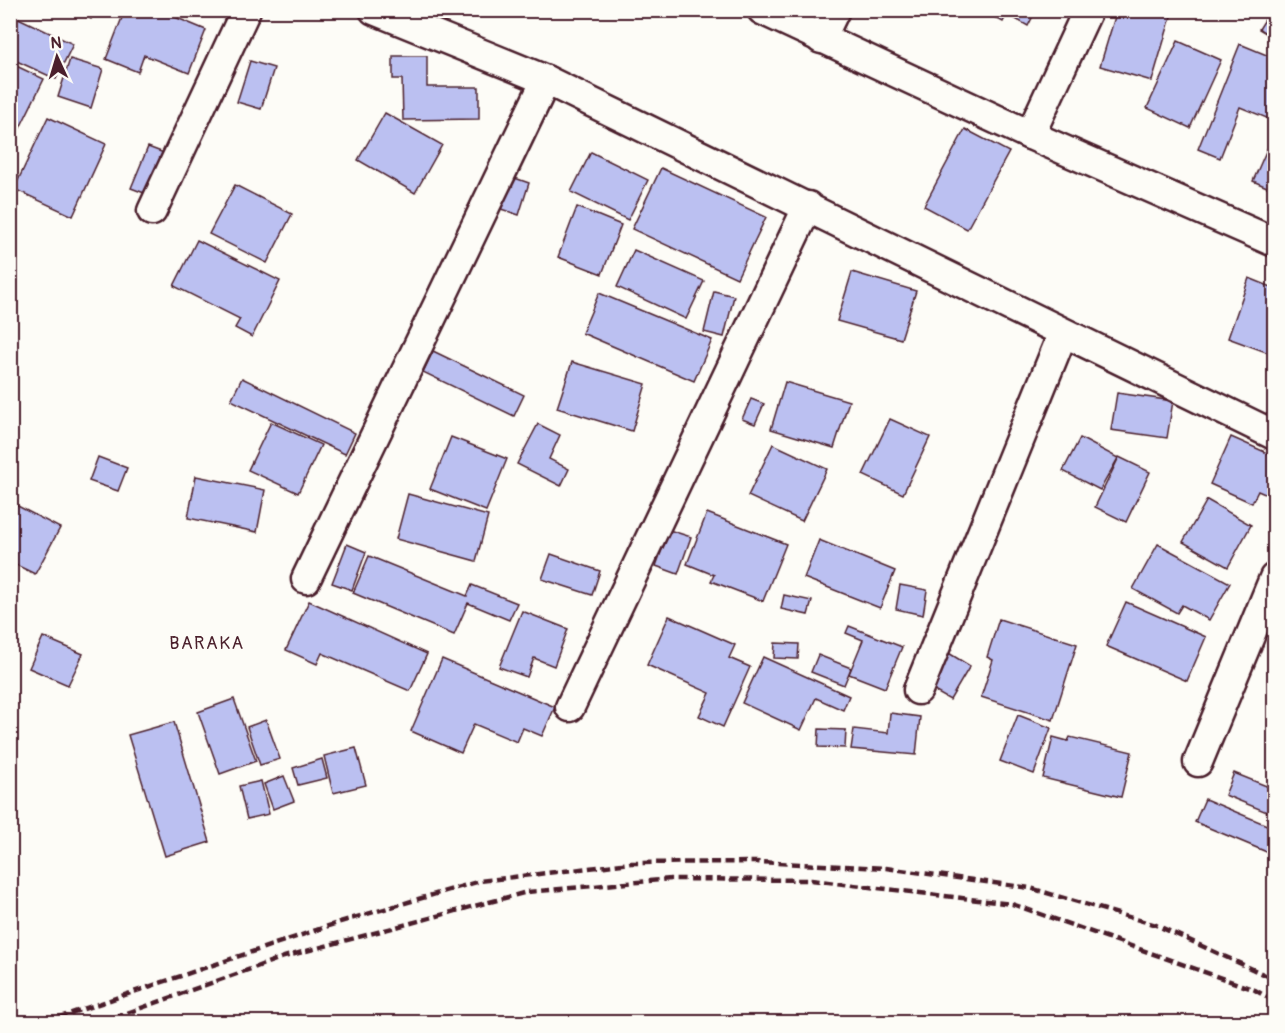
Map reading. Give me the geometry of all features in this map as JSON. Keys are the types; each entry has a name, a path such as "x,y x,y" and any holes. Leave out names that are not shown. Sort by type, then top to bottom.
{"street":[{"path":"152,211 246,10"},
{"path":"374,10 546,80 1275,435"},
{"path":"762,10 1030,135 1275,242"},
{"path":"821,39 835,10"},
{"path":"1030,135 1088,10"},
{"path":"306,579 546,80"},
{"path":"570,707 808,206"},
{"path":"918,690 1063,333"},
{"path":"1198,762 1275,578"}],"building":[{"path":"74,10 95,10 91,19"},
{"path":"125,10 158,10 206,30 189,73 144,55 138,72 106,59"},
{"path":"981,10 1036,10 1028,26 1007,14 1003,22"},
{"path":"1117,10 1173,10 1152,81 1100,66"},
{"path":"1271,10 1274,10 1274,38 1259,29"},
{"path":"10,14 73,44 56,79 10,58"},
{"path":"1178,41 1221,60 1190,128 1147,108"},
{"path":"1240,44 1274,58 1274,121 1240,107 1220,158 1198,149"},
{"path":"393,56 427,56 427,87 479,87 479,119 403,120 402,79 393,79"},
{"path":"70,59 103,69 91,108 58,97"},
{"path":"250,61 274,68 261,109 237,102"},
{"path":"10,63 44,79 14,140 10,138"},
{"path":"385,113 442,145 415,193 358,160"},
{"path":"48,117 106,144 73,216 14,189"},
{"path":"965,129 1009,152 967,229 924,206"},
{"path":"1274,133 1274,190 1253,181"},
{"path":"148,147 164,153 147,194 131,188"},
{"path":"591,152 648,180 628,220 571,192"},
{"path":"661,168 766,217 737,278 632,229"},
{"path":"512,177 529,183 519,215 501,209"},
{"path":"235,185 292,214 267,263 209,234"},
{"path":"577,207 621,225 602,274 558,257"},
{"path":"197,240 280,281 252,337 235,328 240,319 174,286"},
{"path":"634,250 704,281 686,319 617,287"},
{"path":"852,272 916,291 901,339 837,321"},
{"path":"1249,278 1274,288 1274,355 1228,338"},
{"path":"714,291 734,296 724,337 704,332"},
{"path":"599,293 712,340 694,381 582,333"},
{"path":"433,351 524,395 514,416 423,372"},
{"path":"572,362 646,384 632,431 557,408"},
{"path":"242,378 355,433 345,454 231,400"},
{"path":"785,382 849,401 834,448 771,429"},
{"path":"1117,393 1173,401 1167,438 1111,430"},
{"path":"751,399 764,404 755,424 742,419"},
{"path":"890,419 930,437 903,494 863,475"},
{"path":"271,422 321,445 298,493 248,470"},
{"path":"538,424 560,435 549,459 569,469 561,486 517,464"},
{"path":"451,437 507,459 486,511 430,489"},
{"path":"1231,437 1274,456 1274,498 1258,491 1252,503 1210,484"},
{"path":"1080,438 1118,458 1100,490 1063,471"},
{"path":"773,444 827,469 802,521 748,496"},
{"path":"98,457 127,468 118,491 89,481"},
{"path":"1119,457 1150,472 1126,522 1095,507"},
{"path":"196,476 265,490 257,532 188,518"},
{"path":"408,494 488,516 476,561 396,539"},
{"path":"1207,500 1251,525 1228,567 1183,542"},
{"path":"10,502 60,528 35,574 10,562"},
{"path":"707,513 786,544 763,601 711,581 714,575 687,564"},
{"path":"669,530 691,537 678,574 656,566"},
{"path":"819,540 895,571 880,608 804,578"},
{"path":"347,544 366,552 352,590 332,583"},
{"path":"1158,544 1230,583 1209,620 1182,605 1177,613 1133,589"},
{"path":"551,554 600,571 592,595 542,579"},
{"path":"369,556 467,596 472,585 517,603 509,620 468,603 454,635 353,593"},
{"path":"900,585 927,590 923,615 896,609"},
{"path":"784,595 812,601 808,615 781,609"},
{"path":"309,601 427,654 410,691 322,653 317,664 286,650"},
{"path":"1126,602 1206,637 1187,681 1106,646"},
{"path":"522,611 568,629 554,666 534,658 527,677 499,667"},
{"path":"669,616 735,645 729,658 750,667 723,727 699,716 710,693 647,665"},
{"path":"999,619 1077,644 1053,720 981,697 993,660 987,657"},
{"path":"849,626 902,647 885,688 849,674 863,640 846,633"},
{"path":"43,637 83,654 68,685 29,668"},
{"path":"775,643 799,644 798,659 774,658"},
{"path":"947,652 970,666 950,700 927,687"},
{"path":"818,655 851,668 844,685 811,672"},
{"path":"763,657 849,696 843,710 816,698 801,730 742,703"},
{"path":"442,659 555,707 542,736 523,728 517,742 474,724 461,753 411,731"},
{"path":"234,699 256,761 220,774 198,712"},
{"path":"890,713 920,717 916,755 851,749 854,729 888,733"},
{"path":"1018,715 1051,728 1034,774 1000,761"},
{"path":"266,720 280,759 260,765 247,727"},
{"path":"174,722 210,842 165,856 128,735"},
{"path":"819,729 846,730 845,748 818,747"},
{"path":"1053,737 1068,741 1070,737 1132,752 1121,797 1043,778"},
{"path":"356,748 366,785 333,793 324,756"},
{"path":"322,759 327,778 298,785 293,768"},
{"path":"1234,773 1274,789 1274,815 1225,795"},
{"path":"284,776 294,801 273,809 264,784"},
{"path":"261,781 269,814 247,819 239,786"},
{"path":"1205,799 1274,828 1274,855 1195,822"}],"railway":[{"path":"45,1022 340,922 480,881 631,863 756,862 886,868 1030,888 1156,925 1274,979"},
{"path":"102,1022 284,957 527,892 671,879 811,880 1012,904 1255,990 1274,1001"}],"district":[{"name":"BARAKA","path":"207,643"}]}
